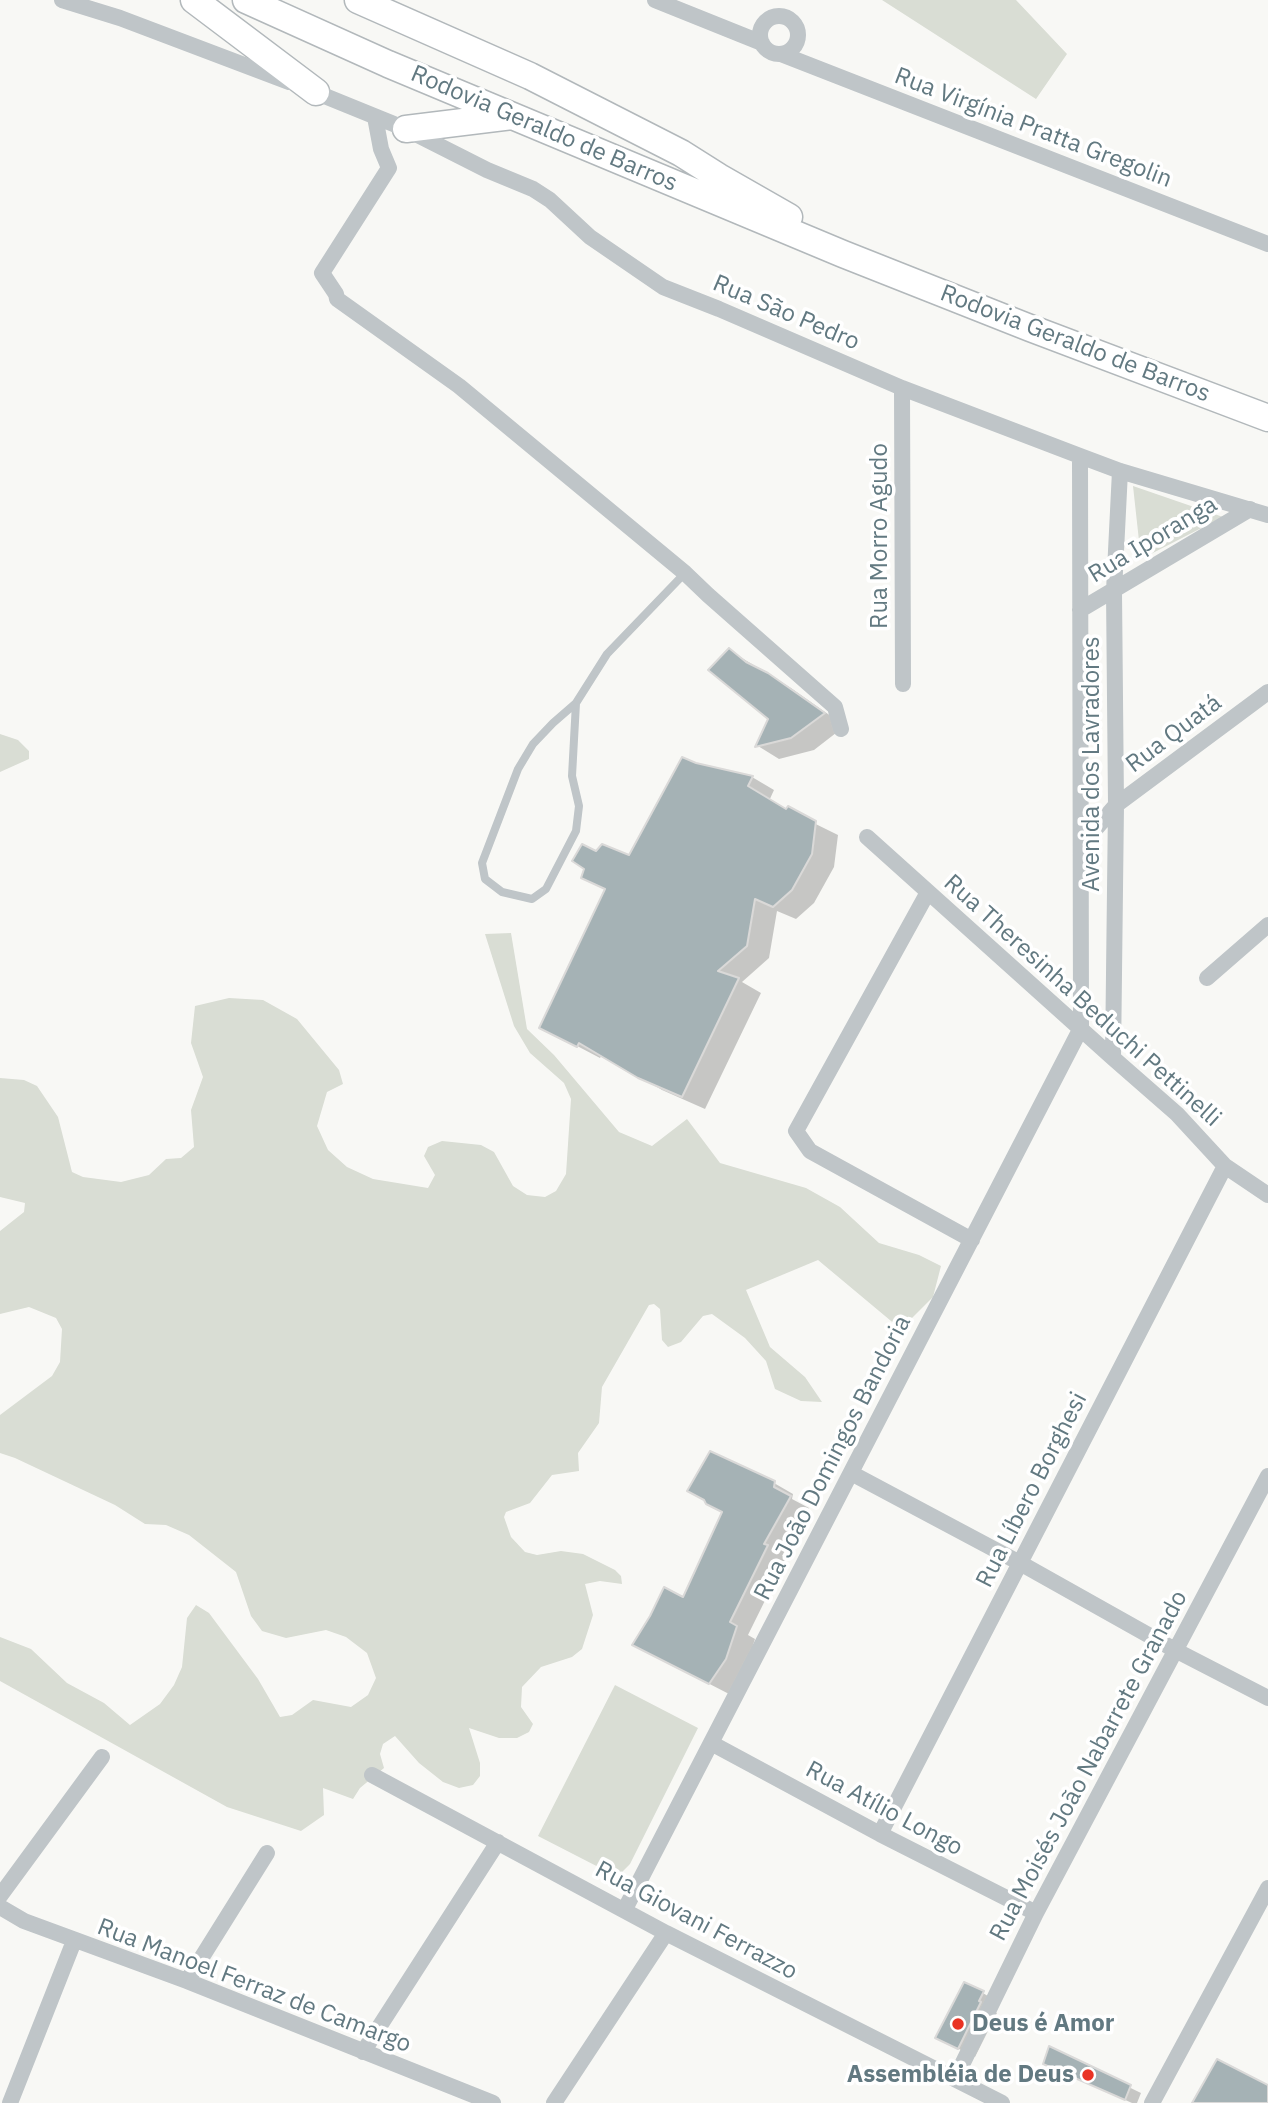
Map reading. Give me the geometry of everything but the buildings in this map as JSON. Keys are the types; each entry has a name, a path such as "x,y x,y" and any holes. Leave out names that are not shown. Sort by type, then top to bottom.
{"highway":[{"path":"194,0 316,92"},
{"name":"Rodovia Geraldo de Barros","path":"246,0 388,64 843,254 1268,418"},
{"name":"Rodovia Geraldo de Barros","path":"358,0 530,76 646,135 780,211 843,254"},
{"path":"406,129 512,116"}],"street":[{"name":"Rua São Pedro","path":"62,0 209,51 316,92 406,129 487,170 533,189 550,200 590,237 663,287 902,388 1080,456 1120,471 1268,515"},
{"path":"655,0 762,43"},
{"path":"773,0 780,16"},
{"path":"780,16 790,19 798,34 791,50 781,54 766,49 760,37 762,26 769,18 780,16"},
{"name":"Rua Virgínia Pratta Gregolin","path":"781,54 1268,244"},
{"path":"375,117 381,149 389,167 322,273 337,299 459,386 685,573 835,707 841,729"},
{"name":"Rua Morro Agudo","path":"902,388 903,684"},
{"name":"Avenida dos Lavradores","path":"1080,456 1082,1028"},
{"name":"Avenida dos Lavradores","path":"1113,1058 1116,805 1114,591 1120,471"},
{"name":"Rua Iporanga","path":"1080,610 1250,509"},
{"name":"Rua Quatá","path":"1081,846 1116,805 1268,692"},
{"name":"Rua Theresinha Beduchi Pettinelli","path":"867,837 1177,1114 1225,1166 1268,1195"},
{"path":"928,892 796,1131 810,1151 972,1240"},
{"path":"1206,978 1268,925"},
{"name":"Rua João Domingos Bandoria","path":"625,1909 1082,1028"},
{"name":"Rua Líbero Borghesi","path":"880,1834 1225,1166"},
{"path":"851,1473 1268,1698"},
{"name":"Rua Moisés João Nabarrete Granado","path":"955,2079 1036,1913 1268,1476"},
{"name":"Rua Atílio Longo","path":"711,1743 880,1834 1036,1913"},
{"path":"0,1896 102,1757"},
{"name":"Rua Giovani Ferrazzo","path":"372,1775 666,1933 1002,2103"},
{"path":"363,2052 498,1842"},
{"path":"187,1981 267,1853"},
{"path":"1152,2103 1268,1888"},
{"name":"Rua Manoel Ferraz de Camargo","path":"0,1908 24,1922 187,1981 493,2103"},
{"path":"554,2103 666,1933"},
{"path":"10,2103 74,1941"}],"lane":[{"path":"576,703 572,776 579,806 576,831 546,889 532,899 502,892 485,879 482,863 518,769 533,744 576,703 607,654 685,573"}],"shaded area":[{"path":"882,0 1016,0 1067,54 1036,99"},
{"path":"1133,486 1223,517 1141,559"},
{"path":"0,734 18,740 29,751 29,759 0,772"},
{"path":"511,933 527,1029 554,1055 619,1132 652,1146 687,1119 720,1163 806,1188 840,1207 879,1243 919,1255 941,1266 933,1297 911,1319 897,1326 818,1260 746,1290 770,1347 805,1377 822,1402 801,1401 775,1389 766,1361 745,1338 712,1314 703,1316 681,1342 668,1347 662,1340 660,1309 654,1304 649,1305 602,1387 599,1423 578,1453 579,1471 552,1475 530,1503 506,1512 504,1517 511,1537 525,1552 537,1555 561,1551 583,1554 615,1570 621,1576 622,1584 600,1581 585,1584 593,1615 582,1649 572,1657 541,1667 522,1687 521,1707 533,1724 529,1732 517,1738 499,1738 469,1728 480,1763 480,1776 473,1785 459,1788 443,1782 419,1763 395,1736 383,1744 380,1754 384,1768 360,1788 353,1799 323,1788 324,1815 301,1831 227,1807 0,1681 0,1637 31,1649 67,1683 104,1703 130,1725 160,1704 174,1685 182,1667 187,1618 196,1605 209,1613 258,1679 280,1717 292,1715 313,1700 351,1707 368,1695 376,1678 367,1653 346,1637 326,1630 286,1638 262,1631 251,1616 236,1572 189,1535 166,1525 145,1524 115,1505 0,1453 0,1415 52,1376 60,1362 62,1329 56,1318 29,1307 0,1314 0,1231 24,1212 25,1203 0,1197 0,1078 24,1080 37,1086 58,1117 72,1172 83,1177 121,1182 149,1175 166,1159 181,1158 194,1147 191,1110 203,1077 191,1043 195,1006 229,998 263,1000 297,1019 339,1070 343,1084 327,1092 317,1126 328,1150 347,1167 373,1179 428,1188 435,1175 424,1156 428,1147 442,1141 481,1145 494,1152 513,1186 527,1195 545,1197 556,1191 566,1174 571,1099 564,1083 530,1053 514,1026 485,934"},
{"path":"615,1685 698,1728 630,1864 621,1873 612,1874 538,1836"}],"place":[{"name":"Deus é Amor","path":"958,2024"},
{"name":"Assembléia de Deus","path":"1088,2075"}]}
